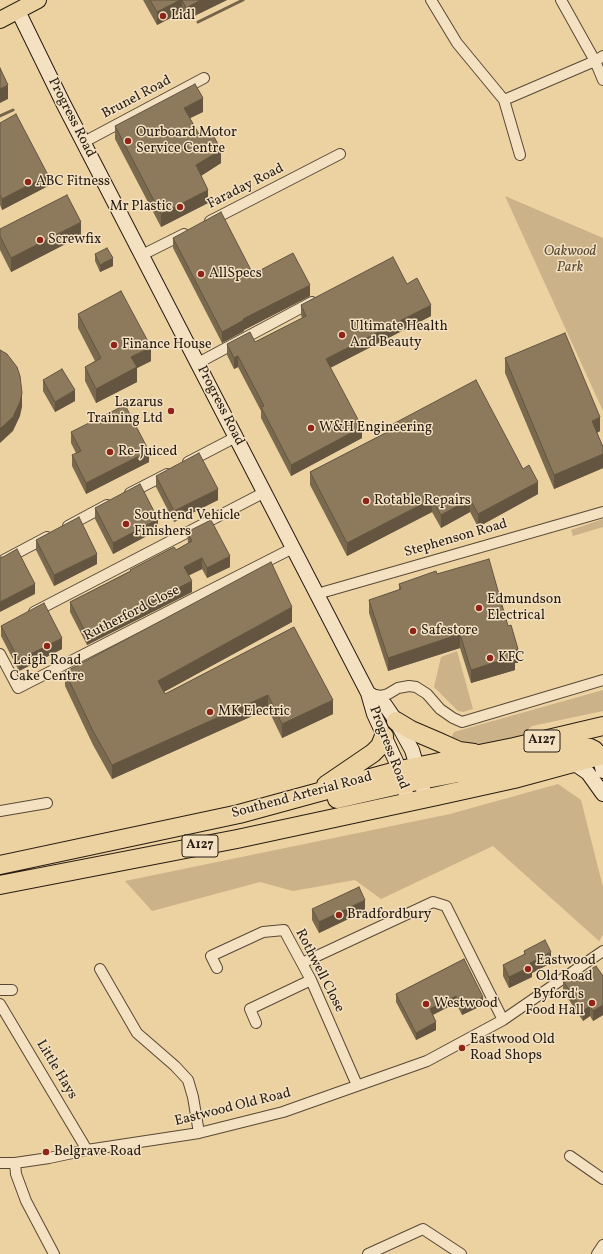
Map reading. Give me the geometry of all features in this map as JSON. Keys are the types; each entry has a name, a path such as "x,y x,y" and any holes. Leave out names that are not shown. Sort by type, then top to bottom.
{"highway":[{"path":"393,716 411,730 459,751 481,754"},
{"name":"Southend Arterial Road","path":"0,865 239,814 312,795 415,781 481,754 548,740 603,726"},
{"path":"312,795 373,753 380,746 384,736"},
{"path":"239,814 256,816 415,781 501,766 582,747 594,750 602,761"},
{"name":"A127","path":"415,781 514,779 571,764 602,761"},
{"name":"Southend Arterial Road","path":"0,885 237,839 408,802 415,781"}],"main road":[{"path":"0,20 38,0"}],"street":[{"path":"431,0 457,42 504,100 520,156"},
{"path":"561,0 599,58 603,80"},
{"name":"Progress Road","path":"18,11 142,256 368,693 374,714 384,736 415,781"},
{"path":"504,100 599,58"},
{"name":"Brunel Road","path":"84,142 204,78"},
{"name":"Faraday Road","path":"204,224 340,154"},
{"path":"142,256 190,231"},
{"path":"198,363 322,296"},
{"path":"0,562 236,437"},
{"path":"28,615 264,492"},
{"name":"Stephenson Road","path":"317,594 603,512"},
{"name":"Rutherford Close","path":"0,654 18,688 293,548"},
{"path":"368,693 374,696 381,696 408,686 416,687 427,694 440,709 462,722 603,680"},
{"path":"393,716 387,701 390,694 394,691"},
{"name":"Progress Road","path":"368,693 385,705 393,716 412,750 415,781"},
{"path":"571,764 578,766 588,773 603,794"},
{"path":"0,812 47,803"},
{"path":"302,962 434,902 446,906 503,1020"},
{"name":"Rothwell Close","path":"217,968 211,956 263,932 284,930 311,980 357,1085"},
{"name":"Eastwood Old Road","path":"0,1163 15,1163 49,1158 87,1150 198,1133 283,1112 427,1061 503,1020 603,951"},
{"path":"100,969 138,1033 175,1066 188,1080 193,1097 198,1133"},
{"path":"256,1023 250,1009 311,980"},
{"path":"0,990 12,990"},
{"name":"Little Hays","path":"0,1004 87,1150"},
{"path":"570,1156 603,1179"},
{"path":"15,1163 16,1174 26,1201 54,1254"},
{"path":"368,1254 423,1229 461,1254"},
{"path":"597,1254 603,1245"}],"green space":[{"name":"Oakwood Park","path":"505,196 603,238 603,411"},
{"path":"603,519 603,527 573,536 571,530"},
{"path":"457,651 473,709 463,712 458,711 434,687 441,657"},
{"path":"603,690 603,711 532,726 518,739 480,749 450,740 454,732"},
{"path":"558,784 581,800 603,887 603,935 599,941 493,846 381,899 355,880 293,891 260,882 152,911 125,881 450,814"}],"building":[{"path":"150,0 180,0 157,12"},
{"path":"182,0 201,0 186,8"},
{"path":"0,68 8,85 0,89"},
{"path":"195,84 203,98 184,108 200,136 210,129 221,150 196,165 208,190 161,214 115,126"},
{"path":"16,114 48,175 2,199 0,195 0,123"},
{"path":"67,195 81,222 11,258 0,236 0,229"},
{"path":"221,212 253,274 293,253 310,285 243,319 244,320 222,332 173,238"},
{"path":"107,248 113,258 100,265 95,254"},
{"path":"393,257 407,284 417,278 431,305 326,359 362,427 291,465 261,407 264,406 238,356 234,358 227,344 250,332 255,342 306,316 301,305"},
{"name":"Finance House","path":"121,291 151,347 131,357 137,367 96,389 85,367 101,358 78,314"},
{"path":"565,333 600,417 592,421 603,447 603,454 554,475 505,358"},
{"path":"0,350 7,354 17,367 20,376 22,393 20,402 13,417 0,429"},
{"path":"62,369 75,390 55,402 43,380"},
{"path":"476,380 523,469 529,465 538,482 478,514 470,499 441,515 432,499 347,543 310,472 395,428 393,424"},
{"name":"Re-Juiced","path":"125,405 149,451 86,483 72,455 81,451 71,432"},
{"path":"199,453 218,489 174,511 156,476"},
{"name":"Southend Vehicle Finishers","path":"140,484 158,519 113,543 95,508"},
{"path":"79,517 97,554 54,575 36,540"},
{"path":"211,520 230,556 207,568 202,558 184,567 192,581 87,635 70,602 174,547 176,550 192,541 187,532"},
{"path":"17,549 35,584 0,602 0,557 3,557"},
{"path":"489,559 508,626 511,625 518,649 514,651 515,656 471,670 460,634 388,658 369,600 401,589 399,584 436,571 437,574"},
{"path":"271,562 292,607 158,681 165,694 294,627 333,700 282,724 268,695 112,765 93,731 65,672"},
{"path":"44,603 62,638 19,660 1,626"},
{"path":"359,887 365,900 319,922 312,909"},
{"path":"545,940 551,952 530,963 532,966 509,977 503,965 525,954 524,951"},
{"name":"Westwood","path":"464,959 483,997 462,1008 456,996 430,1009 436,1022 416,1033 396,994"},
{"path":"596,966 603,976 603,1005 593,1011 590,1006 583,1011 563,981 571,976 574,980"}],"waterway":[{"path":"198,22 243,0"},
{"path":"0,116 13,110"}],"place":[{"name":"Lidl","path":"163,16"},
{"name":"Ourboard Motor Service Centre","path":"128,141"},
{"name":"ABC Fitness","path":"28,182"},
{"name":"Mr Plastic","path":"180,207"},
{"name":"Screwfix","path":"40,240"},
{"name":"AllSpecs","path":"201,274"},
{"name":"Ultimate Health And Beauty","path":"342,335"},
{"name":"Finance House","path":"114,345"},
{"name":"Lazarus Training Ltd","path":"171,411"},
{"name":"W&H Engineering","path":"311,428"},
{"name":"Re-Juiced","path":"110,452"},
{"name":"Rotable Repairs","path":"366,501"},
{"name":"Southend Vehicle Finishers","path":"126,524"},
{"name":"Edmundson Electrical","path":"479,608"},
{"name":"Safestore","path":"413,631"},
{"name":"Leigh Road Cake Centre","path":"47,646"},
{"name":"KFC","path":"490,658"},
{"name":"MK Electric","path":"210,712"},
{"name":"Bradfordbury","path":"339,915"},
{"name":"Eastwood Old Road","path":"528,969"},
{"name":"Byford's Food Hall","path":"592,1003"},
{"name":"Westwood","path":"426,1004"},
{"name":"Eastwood Old Road Shops","path":"462,1048"},
{"name":"Belgrave Road","path":"46,1152"}]}
